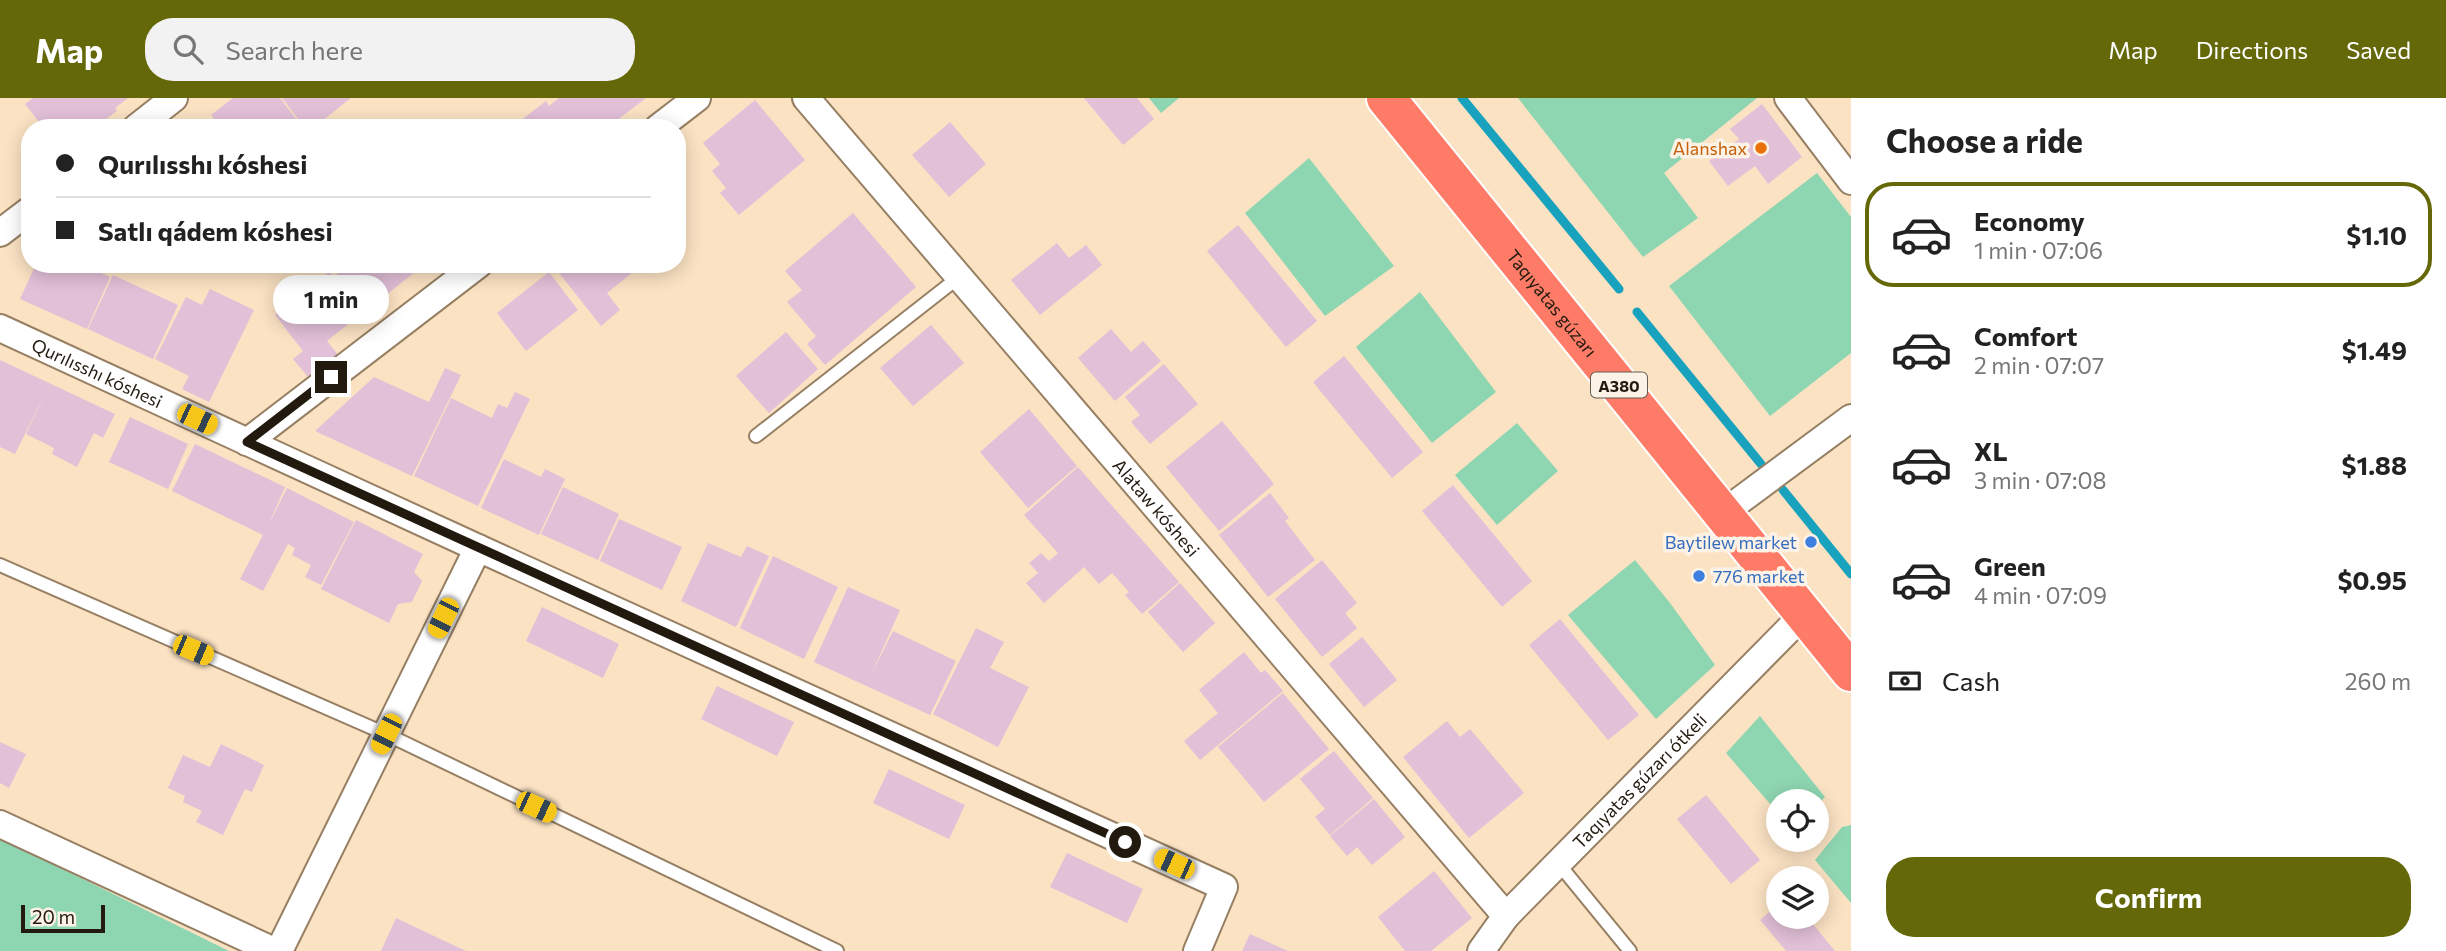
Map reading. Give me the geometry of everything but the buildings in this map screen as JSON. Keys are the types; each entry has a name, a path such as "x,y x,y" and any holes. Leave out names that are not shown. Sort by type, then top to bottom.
{"highway":[{"name":"Taqıyatas gúzarı","path":"1386,98 1851,672"}],"street":[{"path":"147,119 174,98"},
{"path":"669,119 696,98"},
{"name":"Alataw kóshesi","path":"806,98 1506,916"},
{"path":"1788,98 1851,181"},
{"path":"0,233 21,217"},
{"path":"247,442 467,273"},
{"name":"Qurılısshı kóshesi","path":"0,328 1224,887 1197,951"},
{"path":"1723,513 1851,418"},
{"path":"0,824 277,951 478,548"},
{"name":"Taqıyatas gúzarı ótkeli","path":"1481,951 1506,916 1804,614"}],"lane":[{"path":"755,436 959,277"},
{"path":"0,565 386,734 837,951"},
{"path":"1558,863 1630,951"}],"green space":[{"path":"1149,98 1179,98 1161,113"},
{"path":"1518,98 1757,98 1664,173 1698,218 1643,257"},
{"path":"1309,158 1394,266 1325,316 1245,213"},
{"path":"1817,173 1851,217 1851,353 1770,416 1669,286"},
{"path":"1420,292 1496,392 1432,443 1356,347"},
{"path":"1517,423 1558,471 1497,525 1455,475"},
{"path":"1635,560 1715,665 1656,719 1568,615"},
{"path":"1760,716 1819,789 1766,789 1766,799 1726,753"},
{"path":"1851,825 1851,903 1829,877 1829,866 1820,866 1815,860 1822,852 1829,852 1829,843 1842,827"},
{"path":"0,839 14,845 229,951 0,951"}],"waterway":[{"path":"1462,98 1619,289"},
{"path":"1637,312 1761,464"},
{"path":"1783,490 1851,574"}],"place":[{"name":"Alanshax","path":"1761,148"},
{"name":"Baytilew market","path":"1811,542"},
{"name":"776 market","path":"1699,576"}],"route":[{"path":"331,377 247,442 1125,842"}]}
